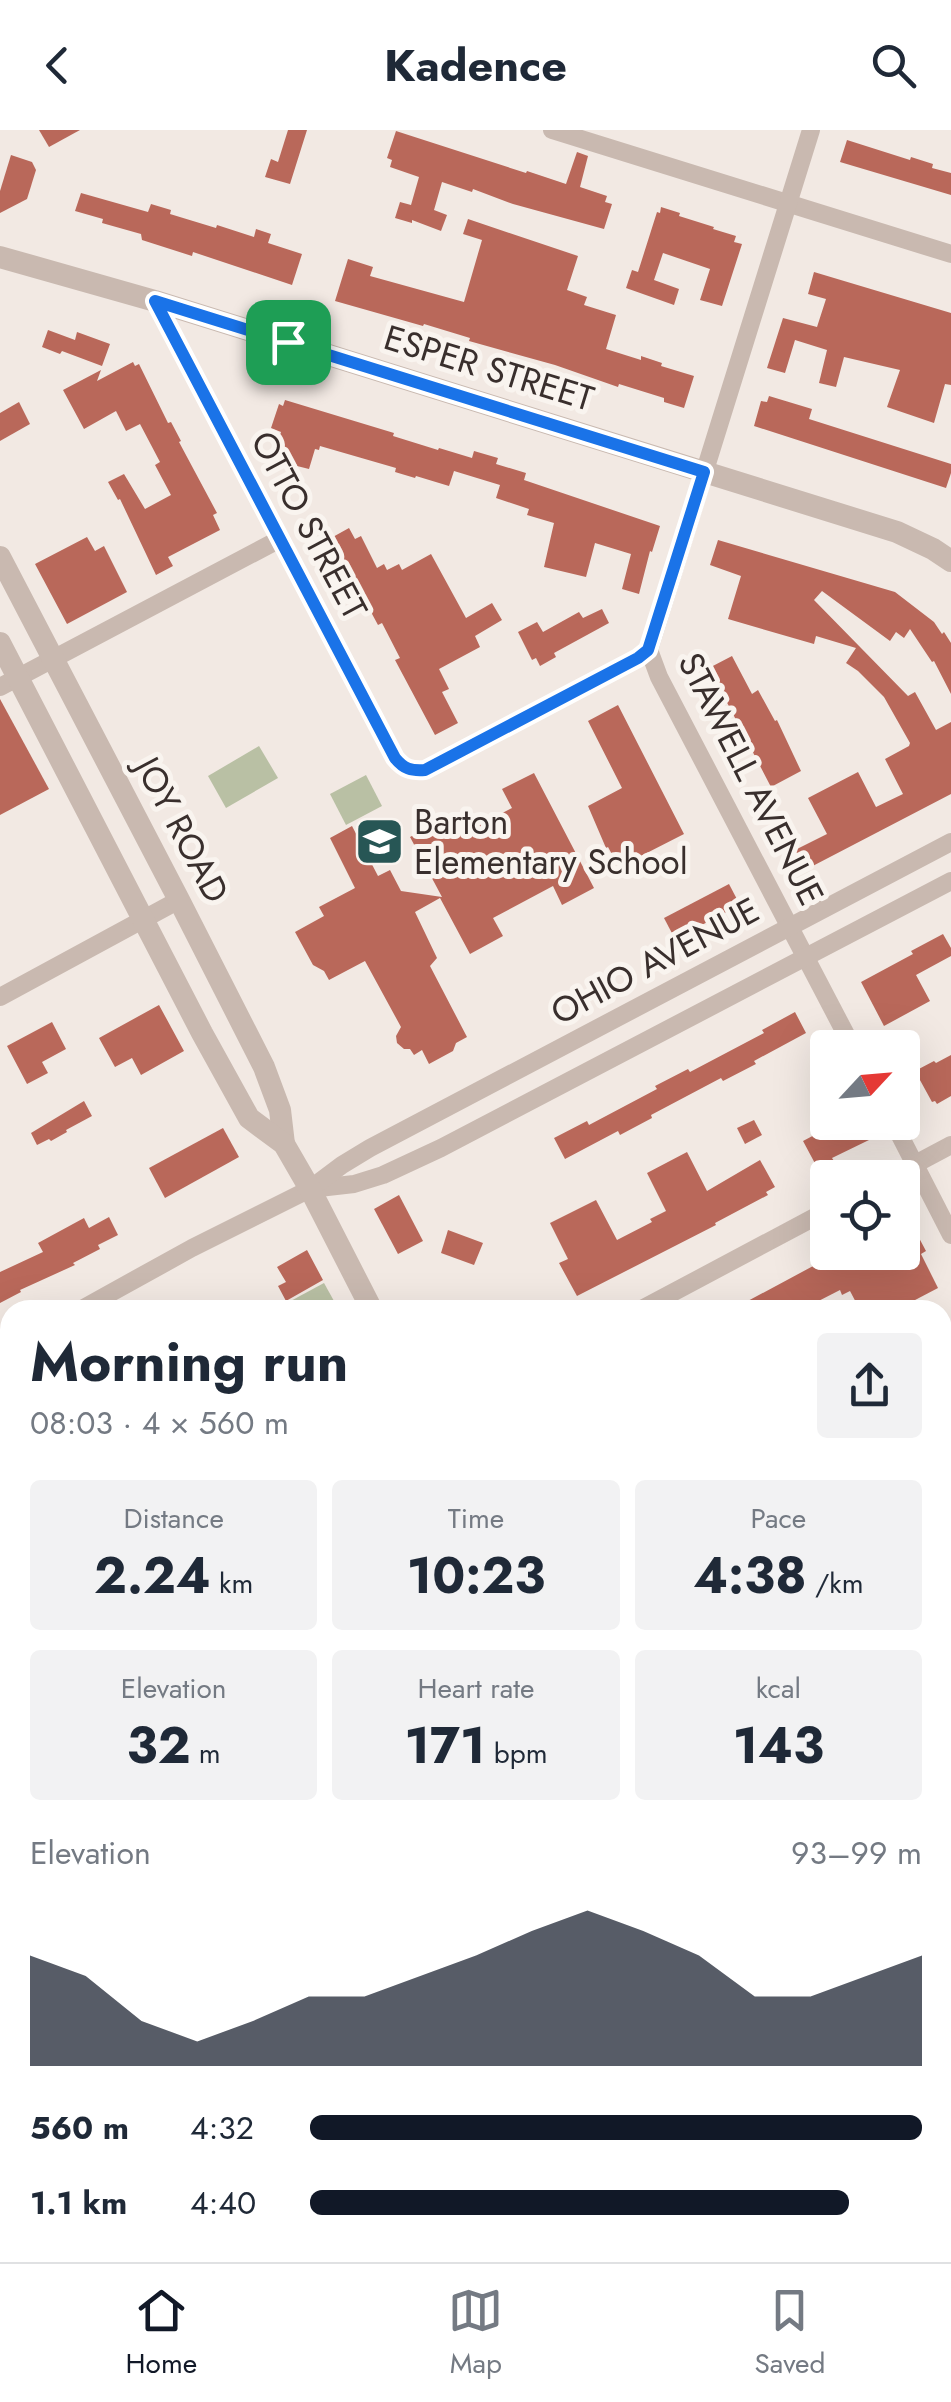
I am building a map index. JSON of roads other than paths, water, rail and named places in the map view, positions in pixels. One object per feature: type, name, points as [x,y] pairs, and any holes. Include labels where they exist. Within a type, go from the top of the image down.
[{"type":"street","points":[[552,130],[951,254]]},
{"type":"street","name":"STAWELL AVENUE","points":[[810,130],[648,650],[844,1030]]},
{"type":"street","name":"ESPER STREET","points":[[0,257],[155,301],[897,532],[951,562]]},
{"type":"street","name":"OTTO STREET","points":[[155,301],[402,767],[425,770],[648,650]]},
{"type":"street","points":[[9,683],[280,539]]},
{"type":"street","name":"JOY ROAD","points":[[0,557],[264,1067],[280,1110],[284,1144],[367,1300]]},
{"type":"street","name":"JOY ROAD","points":[[0,644],[9,683],[144,919],[249,1118],[284,1144]]},
{"type":"street","name":"OHIO AVENUE","points":[[98,1300],[310,1189],[370,1148],[951,842]]},
{"type":"street","name":"OHIO AVENUE","points":[[310,1189],[354,1184],[383,1175],[442,1148],[951,880]]},
{"type":"street","points":[[0,998],[180,900]]},
{"type":"street","name":"OHIO AVENUE","points":[[548,1054],[565,1084]]},
{"type":"street","points":[[920,1161],[951,1145]]},
{"type":"street","points":[[920,1176],[951,1235]]},
{"type":"street","points":[[659,1300],[810,1220]]},
{"type":"place","name":"Barton Elementary School","points":[[379,842]]}]
